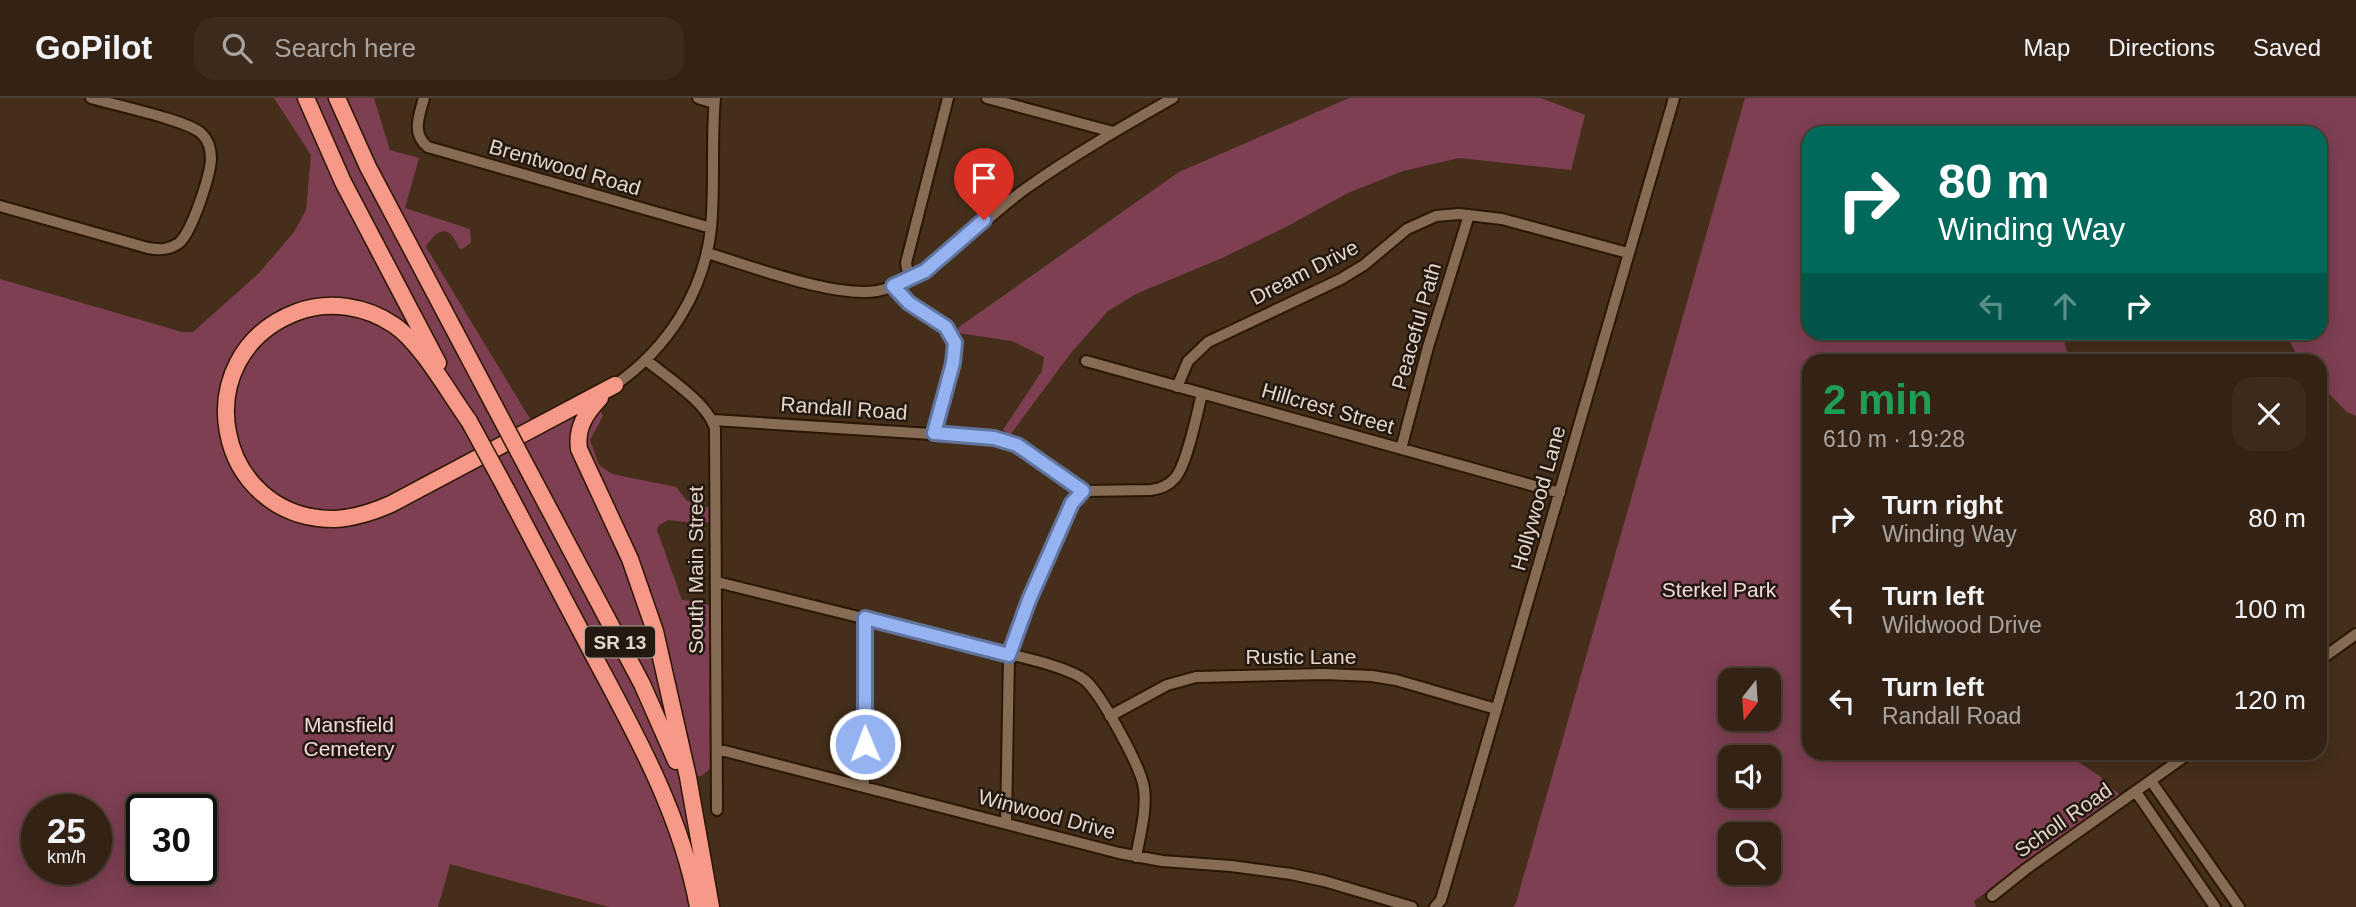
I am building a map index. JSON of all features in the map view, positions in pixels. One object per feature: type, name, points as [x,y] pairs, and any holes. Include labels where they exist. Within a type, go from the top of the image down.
[{"type":"highway","name":"SR 13","points":[[306,98],[343,182],[624,711],[666,799],[687,862],[707,905]]},
{"type":"highway","name":"SR 13","points":[[337,98],[374,178],[652,704],[673,752],[694,817],[707,905]]},
{"type":"highway","points":[[469,421],[405,335],[376,315],[337,306],[319,306],[288,315],[264,331],[235,365],[224,409],[234,455],[256,487],[286,509],[302,515],[336,519],[371,512],[391,504],[615,385]]},
{"type":"highway","points":[[615,385],[583,419],[579,431],[579,449],[620,534],[646,602],[685,761],[694,817]]},
{"type":"street","points":[[0,206],[161,250],[171,248],[181,241],[189,230],[211,162],[211,150],[203,135],[185,124],[91,98]]},
{"type":"street","name":"Brentwood Road","points":[[424,98],[417,131],[422,142],[437,151],[710,228]]},
{"type":"street","points":[[615,385],[646,360],[664,341],[685,309],[707,253],[715,100],[698,98]]},
{"type":"street","points":[[909,280],[906,263],[948,98]]},
{"type":"street","points":[[987,98],[1113,132]]},
{"type":"street","points":[[707,253],[842,291],[876,291],[893,286],[925,271],[984,220],[1029,186],[1113,132],[1173,98]]},
{"type":"street","name":"Hollywood Lane","points":[[1436,907],[1441,900],[1674,98]]},
{"type":"street","name":"Dream Drive","points":[[1177,387],[1188,361],[1215,337],[1342,279],[1415,225],[1443,215],[1502,219],[1628,253]]},
{"type":"street","name":"Peaceful Path","points":[[1401,449],[1428,347],[1469,215]]},
{"type":"street","points":[[893,286],[909,303],[946,327],[955,343],[953,363],[934,433]]},
{"type":"street","points":[[646,360],[703,408],[713,420]]},
{"type":"street","name":"Hillcrest Street","points":[[1086,361],[1560,493]]},
{"type":"street","points":[[1006,823],[1009,655],[1029,600],[1072,503],[1083,491],[1140,491],[1160,489],[1168,484],[1180,471],[1202,394]]},
{"type":"street","name":"Randall Road","points":[[713,420],[994,438],[1017,445],[1083,491]]},
{"type":"street","name":"South Main Street","points":[[713,420],[718,810]]},
{"type":"street","points":[[717,582],[1009,655],[1066,671],[1084,679],[1110,716],[1136,764],[1144,789],[1143,818],[1136,857]]},
{"type":"street","points":[[864,785],[865,618]]},
{"type":"street","points":[[2327,655],[2356,634]]},
{"type":"street","name":"Rustic Lane","points":[[1110,716],[1174,682],[1196,677],[1225,676],[1372,676],[1396,680],[1496,709]]},
{"type":"street","name":"Winwood Drive","points":[[717,749],[1136,857],[1269,870],[1324,881],[1371,895]]},
{"type":"street","name":"Scholl Road","points":[[1992,896],[2180,760]]},
{"type":"street","points":[[2151,781],[2239,907]]},
{"type":"street","points":[[2136,792],[2215,907]]},
{"type":"street","points":[[1368,907],[1371,895],[1412,907]]},
{"type":"green space","name":"Mansfield Cemetery","points":[[274,98],[374,98],[390,150],[419,158],[405,208],[470,229],[471,243],[462,249],[452,235],[444,231],[435,235],[426,247],[532,422],[600,408],[603,416],[590,440],[599,465],[612,474],[676,487],[687,501],[710,508],[711,521],[701,524],[668,520],[659,525],[657,530],[682,600],[701,602],[712,607],[712,757],[710,769],[701,776],[694,777],[716,907],[609,907],[450,864],[438,907],[0,907],[0,279],[182,332],[193,332],[259,273],[294,232],[306,210],[311,155]]},
{"type":"green space","points":[[1349,98],[1541,98],[1585,115],[1571,170],[1459,158],[1403,171],[1348,193],[1222,258],[1136,294],[1108,311],[1070,354],[1010,435],[1003,430],[1042,371],[1044,357],[1012,341],[958,333],[959,327],[1179,172]]},
{"type":"green space","name":"Sterkel Park","points":[[1745,98],[2356,98],[2356,416],[2347,412],[2327,392],[2327,354],[2296,354],[2289,340],[2327,340],[2327,126],[1802,126],[1802,340],[2064,340],[2067,354],[1802,354],[1802,760],[2076,760],[2121,795],[1974,901],[1976,907],[1513,907]]},
{"type":"route","points":[[865,744],[865,618],[1009,655],[1029,600],[1072,503],[1083,491],[1017,445],[994,438],[934,433],[956,353],[955,343],[946,327],[909,303],[893,286],[925,271],[984,220]]}]
